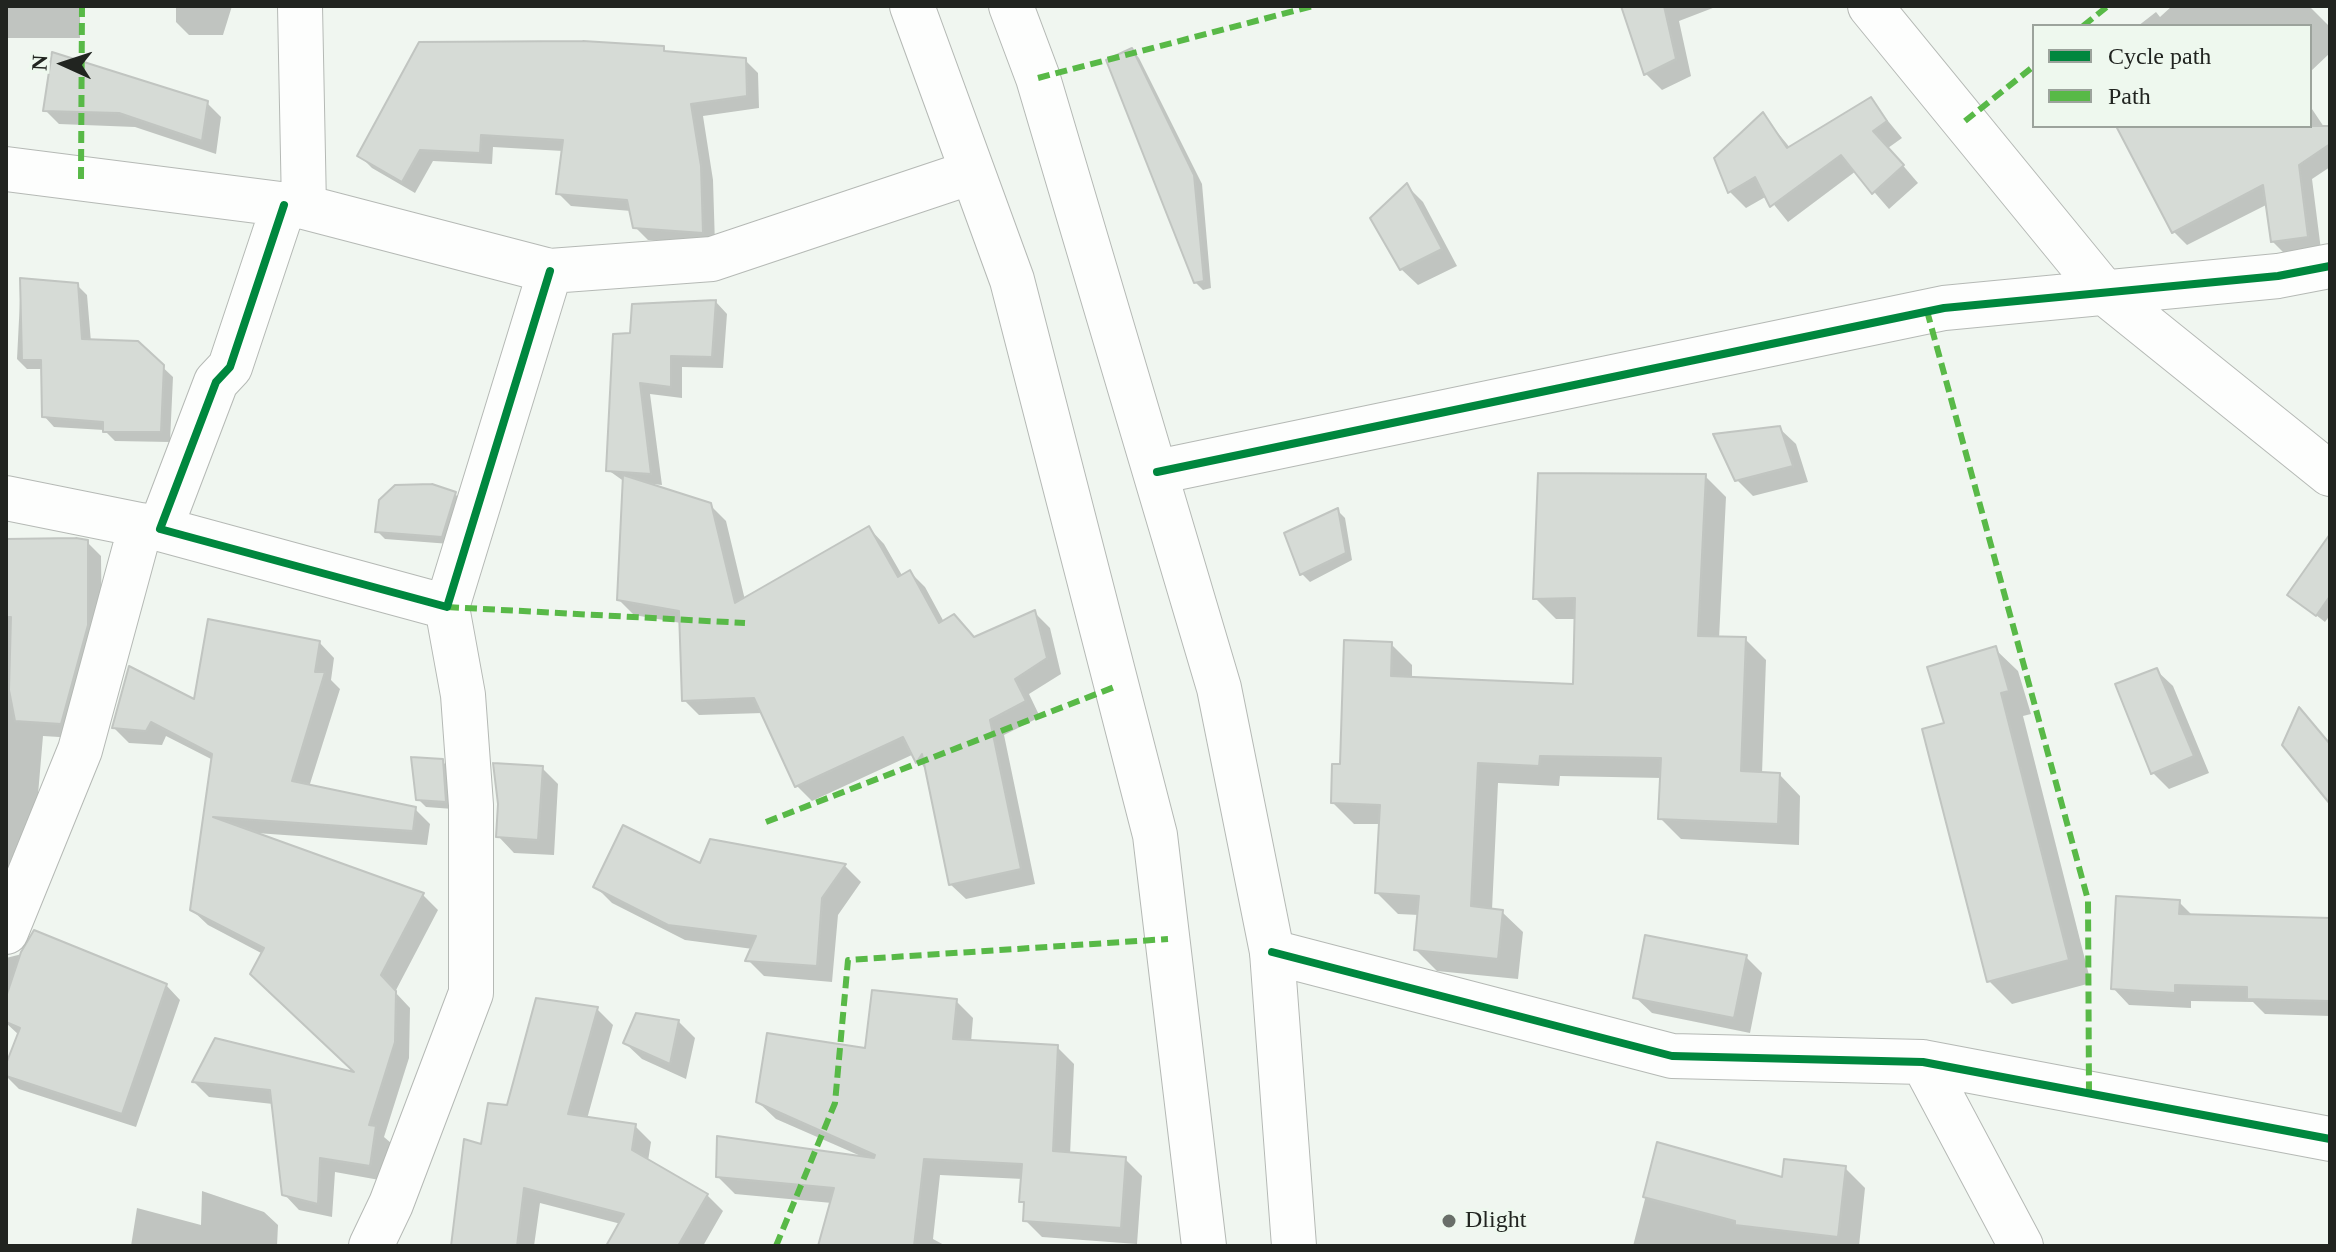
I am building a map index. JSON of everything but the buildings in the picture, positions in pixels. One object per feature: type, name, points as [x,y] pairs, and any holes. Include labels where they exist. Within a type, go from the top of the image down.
[{"type":"main road","points":[[6,932],[80,750],[151,527],[216,382],[230,367],[294,206],[300,6]]},
{"type":"main road","points":[[912,6],[1012,280],[1155,835],[1204,1246]]},
{"type":"main road","points":[[1011,6],[1038,78],[1219,688],[1272,952],[1294,1246]]},
{"type":"main road","points":[[1870,6],[2104,292],[2330,474]]},
{"type":"main road","points":[[6,169],[294,206],[550,271],[712,259],[972,172]]},
{"type":"main road","points":[[1157,472],[1936,310],[2278,276],[2330,266]]},
{"type":"main road","points":[[371,1246],[391,1204],[471,993],[471,805],[463,695],[447,607],[550,271]]},
{"type":"main road","points":[[6,498],[151,527],[447,607]]},
{"type":"main road","points":[[1272,952],[1672,1056],[1923,1062],[2330,1139]]},
{"type":"main road","points":[[1923,1062],[2021,1246]]},
{"type":"marked path","points":[[81,179],[82,6]]},
{"type":"marked path","points":[[1038,78],[1313,6]]},
{"type":"marked path","points":[[2086,24],[2108,6]]},
{"type":"marked path","points":[[1965,121],[2032,68]]},
{"type":"marked path","points":[[1927,311],[2088,900],[2089,1094]]},
{"type":"marked path","points":[[447,607],[745,623]]},
{"type":"marked path","points":[[766,822],[1117,686]]},
{"type":"marked path","points":[[776,1246],[835,1103],[848,960],[1168,939]]},
{"type":"cycle path","points":[[284,205],[230,367],[216,382],[160,529],[447,607],[550,271]]},
{"type":"cycle path","points":[[1157,472],[1944,308],[2278,276],[2330,266]]},
{"type":"cycle path","points":[[1272,952],[1672,1056],[1923,1062],[2330,1139]]},
{"type":"place","name":"Dlight","points":[[1449,1221]]}]
